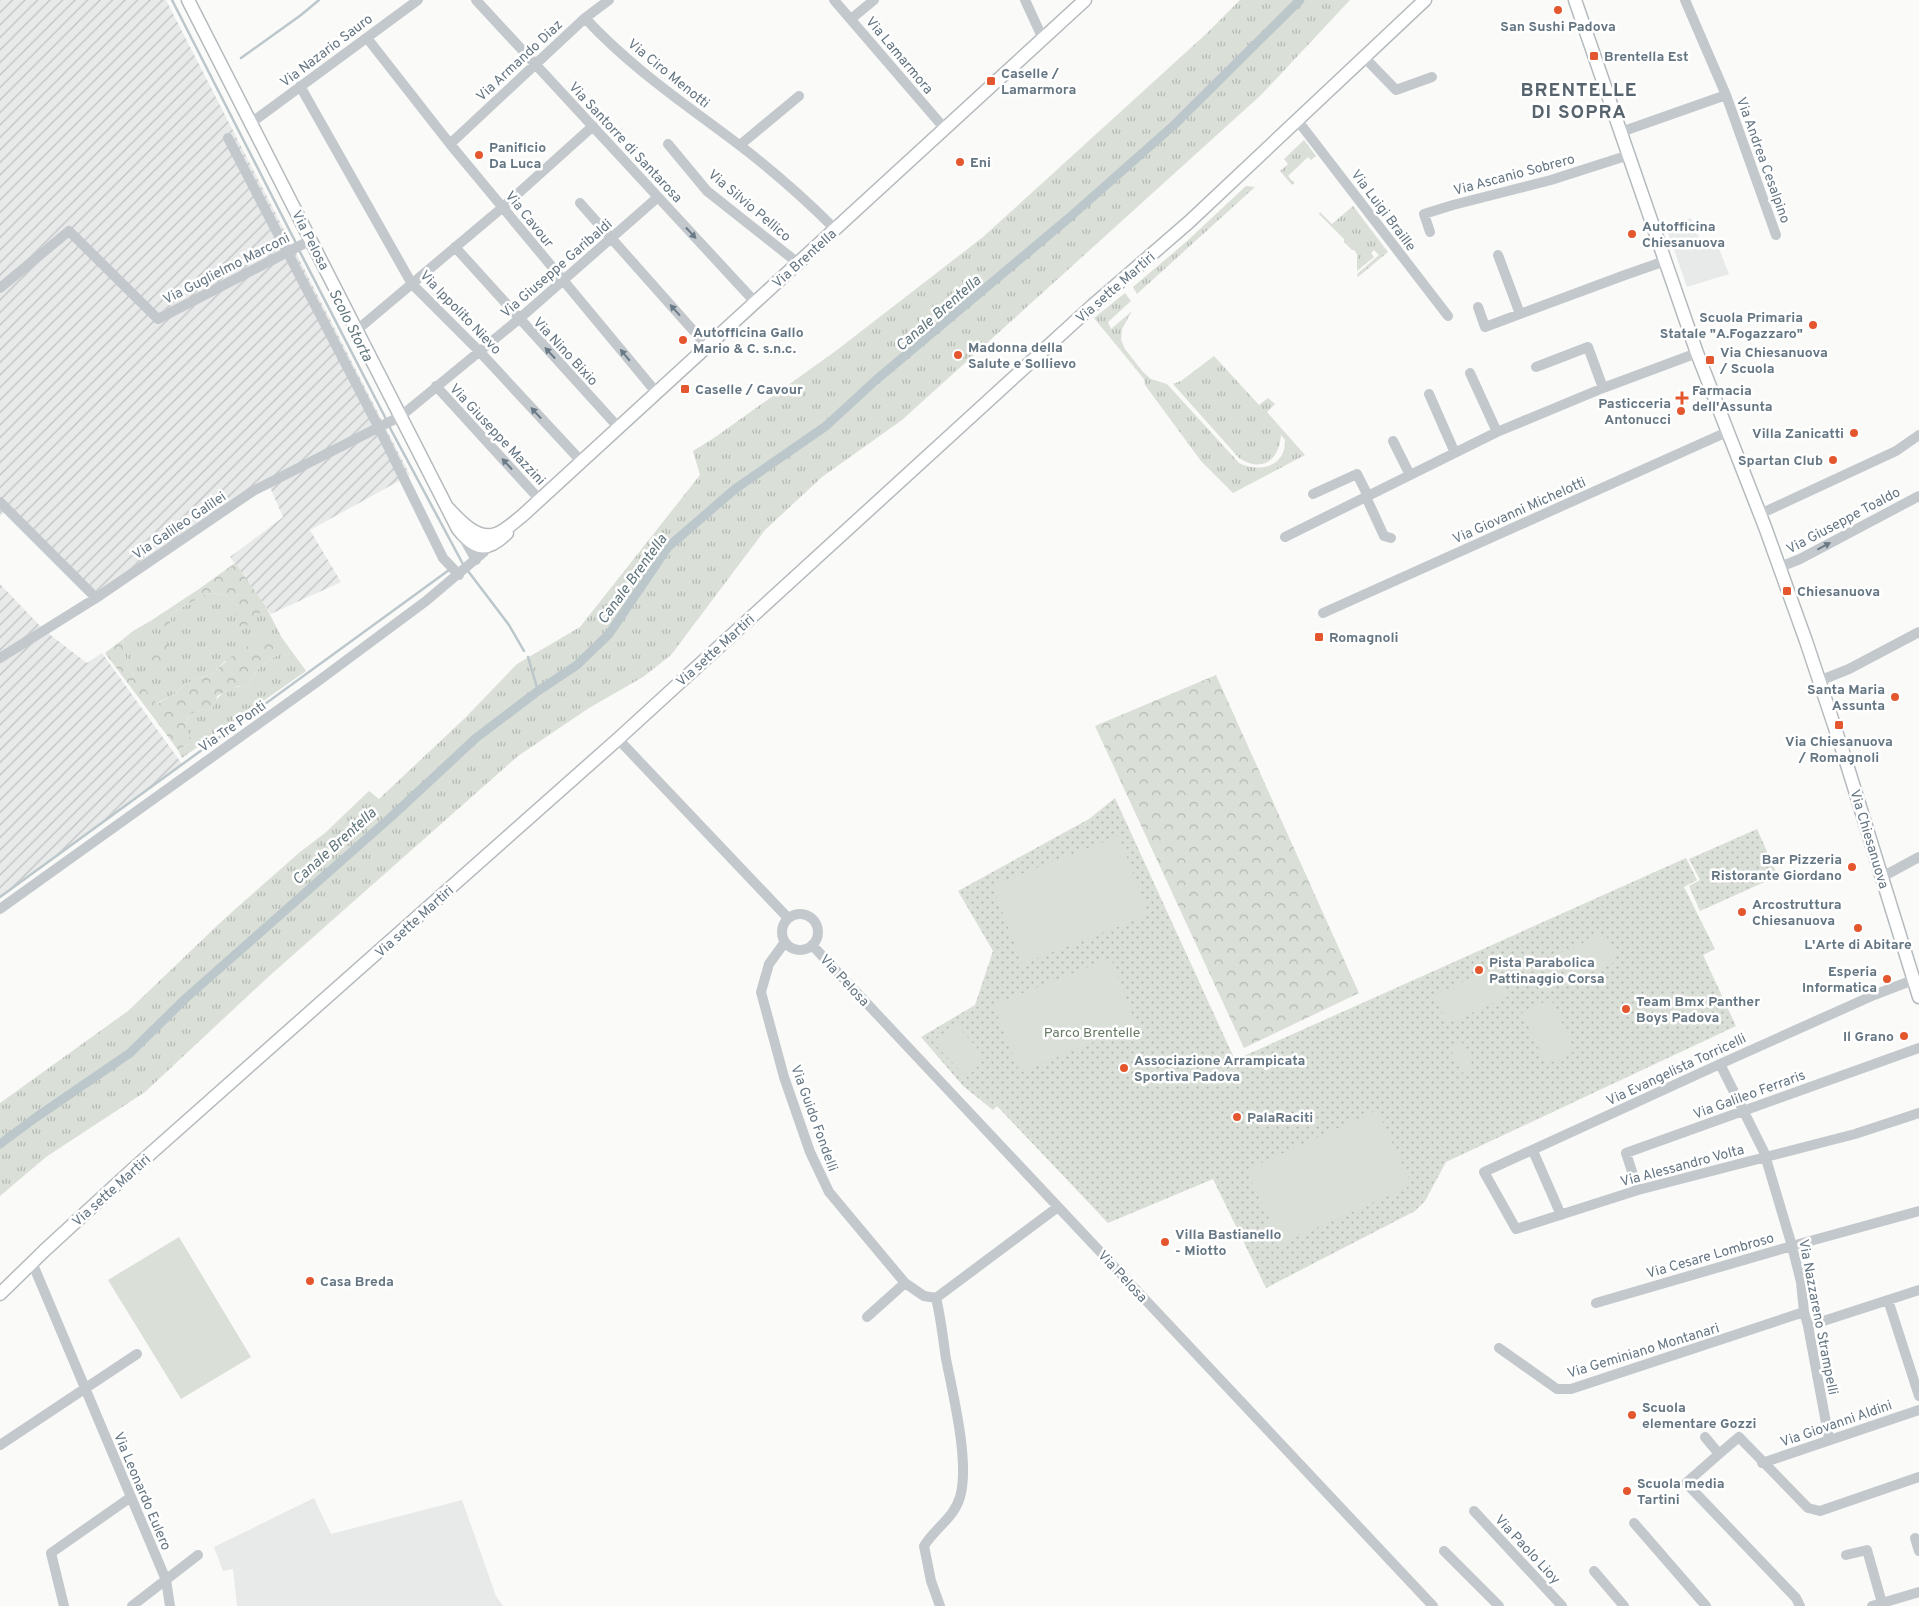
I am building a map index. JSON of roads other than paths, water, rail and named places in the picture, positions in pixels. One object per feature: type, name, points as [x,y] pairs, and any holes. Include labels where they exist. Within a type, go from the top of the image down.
[{"type":"main road","name":"Via Pelosa","points":[[188,0],[251,123],[308,242],[357,330],[399,418],[458,529],[474,545],[487,547]]},
{"type":"main road","name":"Via Brentella","points":[[522,516],[1085,0]]},
{"type":"main road","name":"Via sette Martiri","points":[[0,1294],[132,1170],[618,739],[1085,312],[1189,222],[1425,0]]},
{"type":"main road","name":"Via Chiesanuova","points":[[1575,0],[1697,353],[1780,567],[1842,747],[1919,997]]},
{"type":"main road","name":"Via Pelosa","points":[[447,507],[468,528],[476,532]]},
{"type":"main road","points":[[476,532],[487,536],[496,534],[522,516]]},
{"type":"main road","points":[[487,547],[494,545],[501,539],[522,516]]},
{"type":"street","name":"Via Nazario Sauro","points":[[251,123],[418,0]]},
{"type":"street","name":"Via Santorre di Santarosa","points":[[476,0],[755,302]]},
{"type":"street","name":"Via Armando Diaz","points":[[450,144],[535,63],[585,18],[609,0]]},
{"type":"street","name":"Via Lamarmora","points":[[834,0],[945,129]]},
{"type":"street","points":[[851,20],[874,0]]},
{"type":"street","points":[[1025,0],[1043,39]]},
{"type":"street","name":"Via Andrea Cesalpino","points":[[1686,0],[1726,95],[1776,235]]},
{"type":"street","name":"Via Ciro Menotti","points":[[585,18],[637,68],[740,145],[802,196],[836,229]]},
{"type":"street","name":"Via Cavour","points":[[366,38],[450,144],[656,392]]},
{"type":"street","points":[[1365,58],[1396,90],[1432,77]]},
{"type":"street","name":"Via Ippolito Nievo","points":[[300,86],[412,284],[479,351],[581,461]]},
{"type":"street","name":"Via Andrea Cesalpino","points":[[1621,132],[1726,95]]},
{"type":"street","points":[[740,145],[799,96]]},
{"type":"street","name":"Via Luigi Braille","points":[[1298,121],[1448,316]]},
{"type":"street","points":[[357,330],[455,248],[593,126]]},
{"type":"street","name":"Via Pelosa","points":[[228,138],[379,428],[443,558],[448,562],[465,568],[458,529]]},
{"type":"street","name":"Via Silvio Pellico","points":[[668,144],[707,191],[798,263]]},
{"type":"street","name":"Via Ascanio Sobrero","points":[[1430,232],[1424,214],[1551,180],[1629,155]]},
{"type":"street","name":"Via Giuseppe Garibaldi","points":[[399,418],[563,281],[658,197]]},
{"type":"street","points":[[580,203],[707,346]]},
{"type":"street","name":"Via Guglielmo Marconi","points":[[0,288],[69,231],[158,319],[308,242]]},
{"type":"street","name":"Via Nino Bixio","points":[[455,248],[618,427]]},
{"type":"street","points":[[1498,255],[1520,314]]},
{"type":"street","points":[[1478,307],[1486,327],[1666,262]]},
{"type":"street","points":[[1536,367],[1588,347],[1603,388]]},
{"type":"street","points":[[1285,537],[1497,432],[1603,388],[1697,353]]},
{"type":"street","points":[[1470,373],[1497,432]]},
{"type":"street","name":"Via Giuseppe Mazzini","points":[[436,386],[540,500]]},
{"type":"street","points":[[1429,394],[1456,453]]},
{"type":"street","name":"Via Galileo Galilei","points":[[96,598],[253,491],[399,418]]},
{"type":"street","name":"Via Giovanni Michelotti","points":[[1323,613],[1727,432]]},
{"type":"street","points":[[1760,514],[1896,451],[1919,435]]},
{"type":"street","points":[[1393,441],[1410,475]]},
{"type":"street","points":[[1314,494],[1357,474],[1384,536],[1391,538]]},
{"type":"street","name":"Via Giuseppe Toaldo","points":[[1780,567],[1800,559],[1919,496]]},
{"type":"street","points":[[0,502],[96,598],[0,658]]},
{"type":"street","name":"Via Pelosa","points":[[476,532],[486,542],[487,547]]},
{"type":"street","points":[[465,568],[484,552],[491,538],[496,534]]},
{"type":"street","name":"Via Tre Ponti","points":[[0,909],[318,682],[465,568]]},
{"type":"street","points":[[1819,681],[1849,669],[1919,632]]},
{"type":"street","points":[[618,739],[788,918],[782,931],[785,942]]},
{"type":"street","points":[[1882,877],[1919,856]]},
{"type":"street","name":"Via Pelosa","points":[[785,942],[794,949],[804,950],[812,945],[817,938],[818,930],[813,920],[802,914],[788,918]]},
{"type":"street","name":"Via Guido Fondelli","points":[[785,942],[769,964],[761,992],[784,1077],[804,1133],[829,1192],[905,1283],[924,1296],[936,1298]]},
{"type":"street","name":"Via Pelosa","points":[[812,945],[1433,1606]]},
{"type":"street","name":"Via Evangelista Torricelli","points":[[1484,1172],[1720,1064],[1913,980]]},
{"type":"street","name":"Via Galileo Ferraris","points":[[1638,1190],[1626,1153],[1919,1048]]},
{"type":"street","name":"Via Nazzareno Strampelli","points":[[1720,1064],[1765,1157],[1792,1246],[1801,1282],[1804,1312],[1829,1439]]},
{"type":"street","name":"Via Alessandro Volta","points":[[1484,1172],[1516,1230],[1638,1190],[1854,1134],[1919,1113]]},
{"type":"street","points":[[1533,1150],[1561,1215]]},
{"type":"street","points":[[940,1606],[931,1581],[924,1546],[948,1520],[955,1508],[960,1495],[963,1474],[959,1429],[936,1298],[1058,1207]]},
{"type":"street","name":"Via Cesare Lombroso","points":[[1596,1303],[1919,1211]]},
{"type":"street","name":"Via Leonardo Eulero","points":[[30,1264],[34,1267],[166,1580],[170,1606]]},
{"type":"street","points":[[868,1317],[905,1283]]},
{"type":"street","points":[[1808,1326],[1919,1290]]},
{"type":"street","points":[[1888,1300],[1919,1396]]},
{"type":"street","name":"Via Geminiano Montanari","points":[[1499,1348],[1557,1389],[1570,1388],[1804,1312]]},
{"type":"street","points":[[0,1445],[137,1354]]},
{"type":"street","name":"Via Giovanni Aldini","points":[[1762,1463],[1919,1410]]},
{"type":"street","points":[[1705,1437],[1720,1454]]},
{"type":"street","points":[[1800,1606],[1796,1598],[1686,1483],[1739,1437],[1762,1463],[1808,1508],[1820,1511],[1919,1477]]},
{"type":"street","points":[[64,1606],[51,1553],[131,1497]]},
{"type":"street","name":"Via Paolo Lioy","points":[[1474,1511],[1562,1606]]},
{"type":"street","points":[[1634,1523],[1706,1606]]},
{"type":"street","points":[[1914,1538],[1919,1551]]},
{"type":"street","points":[[1846,1554],[1867,1550],[1881,1604],[1919,1592]]},
{"type":"street","points":[[1444,1551],[1499,1606]]},
{"type":"street","points":[[132,1606],[198,1554]]},
{"type":"street","points":[[1594,1571],[1624,1606]]},
{"type":"waterway","name":"Scolo Storta","points":[[172,0],[297,245]]},
{"type":"waterway","points":[[241,58],[319,0]]},
{"type":"waterway","name":"Canale Brentella","points":[[0,1144],[130,1053],[186,998],[391,817],[476,738],[538,691],[577,665],[609,634],[668,547],[735,489],[826,426],[876,380],[1070,217],[1174,125],[1300,0]]},
{"type":"waterway","name":"Scolo Storta","points":[[299,250],[387,421]]},
{"type":"waterway","name":"Scolo Storta","points":[[389,426],[464,566]]},
{"type":"waterway","points":[[0,897],[449,570]]},
{"type":"waterway","name":"Scolo Storta","points":[[468,571],[509,625],[524,651]]},
{"type":"waterway","name":"Scolo Storta","points":[[528,657],[538,691]]},
{"type":"place","name":"San Sushi Padova","points":[[1558,10]]},
{"type":"place","name":"Brentella Est","points":[[1594,56]]},
{"type":"place","name":"Caselle / Lamarmora","points":[[991,81]]},
{"type":"place","name":"Panificio Da Luca","points":[[479,155]]},
{"type":"place","name":"Eni","points":[[960,162]]},
{"type":"place","name":"Autofficina Chiesanuova","points":[[1632,234]]},
{"type":"place","name":"Scuola Primaria Statale \"A.Fogazzaro\"","points":[[1813,325]]},
{"type":"place","name":"Autofficina Gallo Mario & C. s.n.c.","points":[[683,340]]},
{"type":"place","name":"Madonna della Salute e Sollievo","points":[[958,355]]},
{"type":"place","name":"Via Chiesanuova / Scuola","points":[[1710,360]]},
{"type":"place","name":"Caselle / Cavour","points":[[685,389]]},
{"type":"place","name":"Farmacia dell'Assunta","points":[[1682,398]]},
{"type":"place","name":"Pasticceria Antonucci","points":[[1681,411]]},
{"type":"place","name":"Villa Zanicatti","points":[[1854,433]]},
{"type":"place","name":"Spartan Club","points":[[1833,460]]},
{"type":"place","name":"Chiesanuova","points":[[1787,591]]},
{"type":"place","name":"Romagnoli","points":[[1319,637]]},
{"type":"place","name":"Santa Maria Assunta","points":[[1895,697]]},
{"type":"place","name":"Via Chiesanuova / Romagnoli","points":[[1839,725]]},
{"type":"place","name":"Bar Pizzeria Ristorante Giordano","points":[[1852,867]]},
{"type":"place","name":"Arcostruttura Chiesanuova","points":[[1742,912]]},
{"type":"place","name":"L'Arte di Abitare","points":[[1858,928]]},
{"type":"place","name":"Pista Parabolica Pattinaggio Corsa","points":[[1479,970]]},
{"type":"place","name":"Esperia Informatica","points":[[1887,979]]},
{"type":"place","name":"Team Bmx Panther Boys Padova","points":[[1626,1009]]},
{"type":"place","name":"Il Grano","points":[[1904,1036]]},
{"type":"place","name":"Associazione Arrampicata Sportiva Padova","points":[[1124,1068]]},
{"type":"place","name":"PalaRaciti","points":[[1237,1117]]},
{"type":"place","name":"Villa Bastianello - Miotto","points":[[1165,1242]]},
{"type":"place","name":"Casa Breda","points":[[310,1281]]},
{"type":"place","name":"Scuola elementare Gozzi","points":[[1632,1415]]},
{"type":"place","name":"Scuola media Tartini","points":[[1627,1491]]},
{"type":"district","name":"BRENTELLE DI SOPRA","points":[[1579,100]]},
{"type":"park label","name":"Parco Brentelle","points":[[1092,1032]]}]
